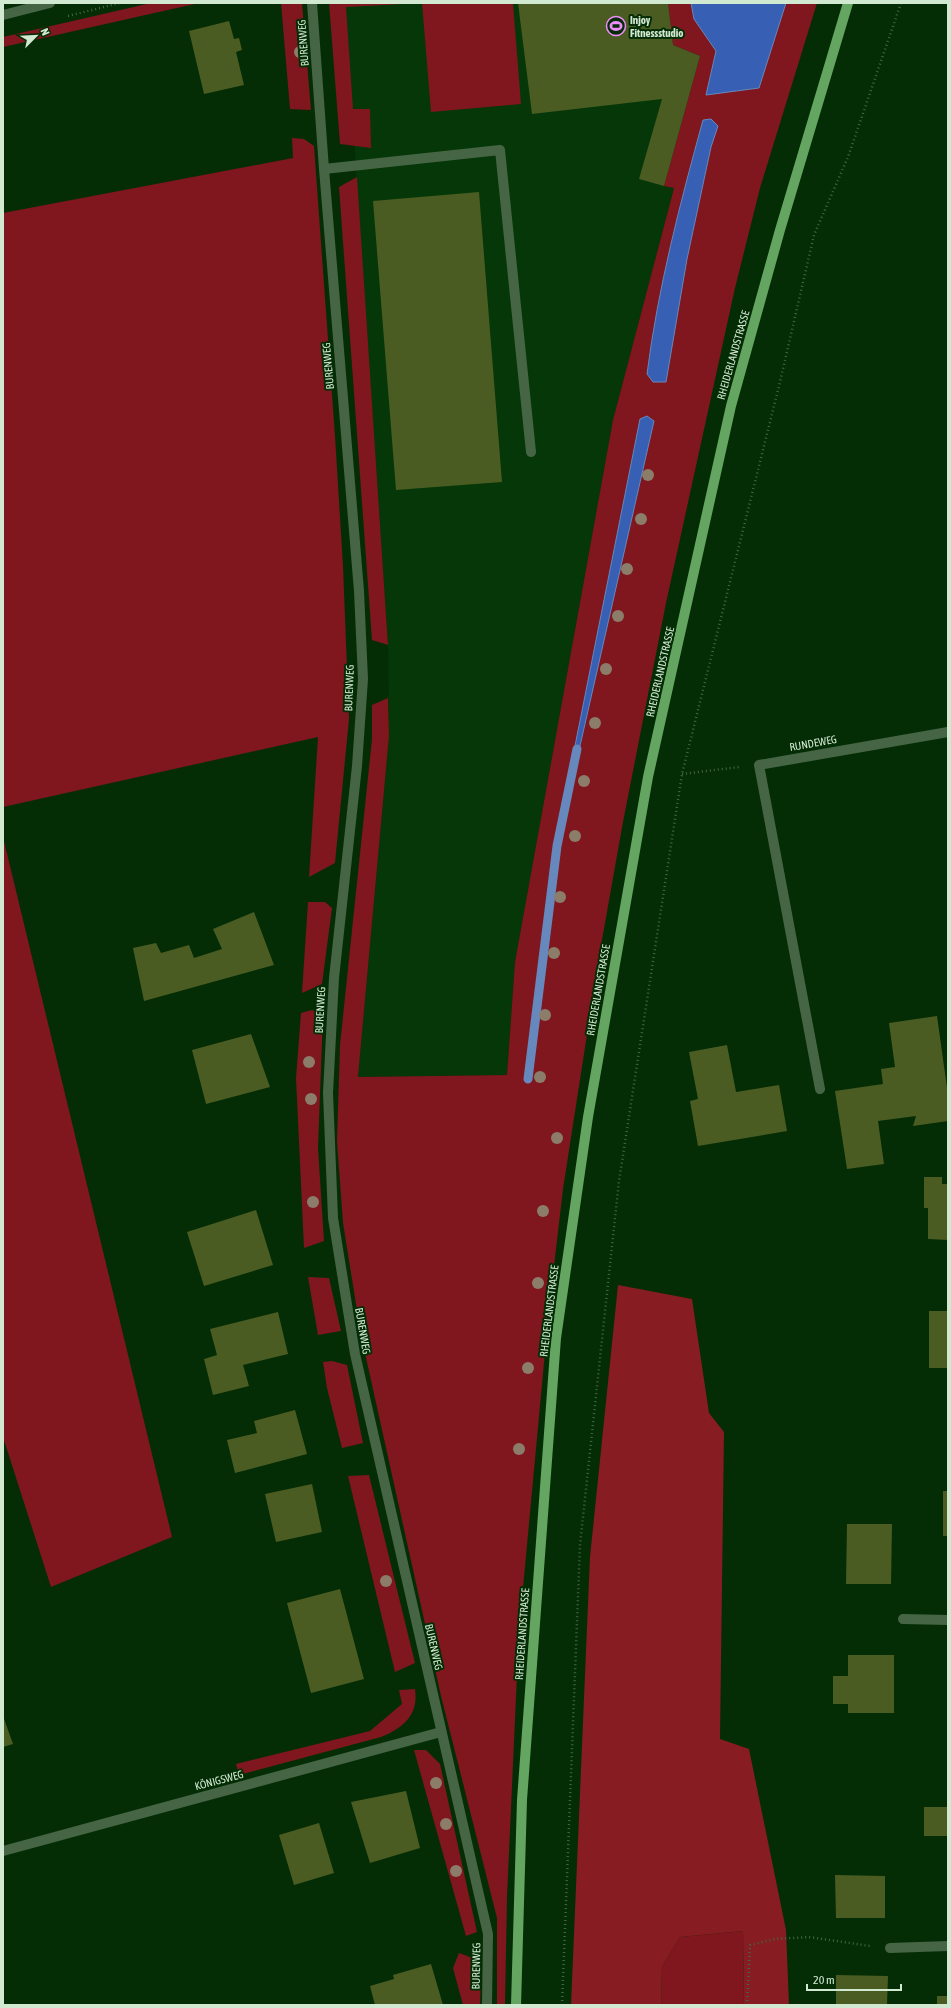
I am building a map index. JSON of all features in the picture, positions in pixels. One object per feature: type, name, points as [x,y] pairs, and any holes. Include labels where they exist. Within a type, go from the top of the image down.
[{"type":"main road","name":"RHEIDERLANDSTRASSE","points":[[516,2005],[522,1800],[555,1354],[588,1117],[648,777],[731,406],[782,223],[848,3]]},
{"type":"street","points":[[3,15],[50,3]]},
{"type":"street","name":"BURENWEG","points":[[312,3],[324,169],[359,591],[363,679],[357,766],[334,978],[328,1093],[333,1218],[355,1354],[488,1934],[487,2005]]},
{"type":"street","points":[[324,169],[500,150],[530,452]]},
{"type":"street","name":"RUNDEWEG","points":[[759,765],[948,732]]},
{"type":"street","points":[[759,765],[820,1089]]},
{"type":"street","points":[[903,1619],[948,1620]]},
{"type":"street","name":"KÖNIGSWEG","points":[[3,1851],[441,1732]]},
{"type":"street","points":[[890,1948],[948,1946]]},
{"type":"path","points":[[562,2005],[580,1546],[619,1181],[682,774],[779,386],[814,235],[848,157],[901,3]]},
{"type":"path","points":[[682,774],[759,765]]},
{"type":"path","points":[[747,2005],[750,1945],[775,1939],[809,1937],[890,1948]]},
{"type":"shaded area","points":[[151,3],[199,3],[3,47],[3,37]]},
{"type":"shaded area","points":[[281,3],[302,3],[311,110],[290,109]]},
{"type":"shaded area","points":[[329,3],[422,3],[346,7],[353,109],[370,109],[371,148],[340,144]]},
{"type":"shaded area","points":[[345,3],[786,3],[694,111],[613,420],[515,962],[507,1075],[358,1077],[389,736],[388,645]]},
{"type":"shaded area","points":[[422,3],[513,3],[521,104],[431,112]]},
{"type":"shaded area","points":[[668,3],[817,3],[760,188],[735,288],[666,603],[623,822],[600,951],[563,1189],[549,1309],[519,1631],[507,1897],[505,2005],[497,2005],[497,1918],[441,1696],[361,1335],[343,1223],[337,1141],[340,1045],[372,739],[372,705],[388,698],[389,736],[358,1077],[507,1075],[515,962],[613,420],[674,188],[664,186],[700,56],[673,45]]},
{"type":"shaded area","points":[[292,138],[304,139],[314,146],[343,566],[349,719],[335,863],[309,877],[318,737],[3,807],[3,213],[293,158]]},
{"type":"shaded area","points":[[357,177],[388,645],[372,640],[339,187]]},
{"type":"shaded area","points":[[3,837],[172,1537],[51,1587],[3,1437]]},
{"type":"shaded area","points":[[308,902],[325,902],[332,908],[322,984],[302,993]]},
{"type":"shaded area","points":[[312,1010],[323,1015],[318,1148],[324,1241],[304,1248],[296,1078],[301,1013]]},
{"type":"shaded area","points":[[308,1277],[329,1278],[341,1331],[318,1335]]},
{"type":"shaded area","points":[[618,1285],[692,1299],[709,1413],[724,1432],[720,1739],[749,1749],[786,1930],[789,2005],[744,2005],[743,1931],[680,1937],[662,1967],[661,2005],[571,2005],[590,1557]]},
{"type":"shaded area","points":[[332,1361],[347,1365],[363,1443],[342,1448],[327,1388],[323,1362]]},
{"type":"shaded area","points":[[369,1475],[415,1663],[395,1672],[348,1476]]},
{"type":"shaded area","points":[[415,1689],[416,1698],[412,1713],[408,1719],[396,1729],[381,1737],[239,1775],[236,1764],[370,1731],[402,1704],[399,1690]]},
{"type":"shaded area","points":[[414,1750],[426,1750],[440,1764],[477,1932],[466,1936]]},
{"type":"shaded area","points":[[743,1931],[744,2005],[661,2005],[662,1967],[680,1937]]},
{"type":"shaded area","points":[[459,1953],[478,1960],[481,1974],[480,2005],[463,2005],[453,1968]]},
{"type":"water","points":[[691,3],[786,3],[759,88],[706,95],[716,51],[694,19]]},
{"type":"water","points":[[711,119],[718,126],[711,147],[687,259],[666,382],[653,382],[647,374],[663,278],[703,120]]},
{"type":"water","points":[[647,416],[654,421],[577,759],[572,761],[640,419]]},
{"type":"building","points":[[518,3],[668,3],[673,45],[700,56],[664,186],[639,179],[662,99],[532,114]]},
{"type":"building","points":[[229,21],[234,39],[239,38],[242,50],[236,52],[244,85],[204,94],[189,31]]},
{"type":"building","points":[[479,192],[502,482],[396,490],[373,201]]},
{"type":"building","points":[[254,912],[274,965],[144,1001],[133,948],[156,943],[161,953],[189,945],[194,958],[222,949],[213,929]]},
{"type":"building","points":[[937,1016],[948,1095],[948,1121],[913,1126],[916,1116],[878,1121],[884,1164],[847,1169],[835,1091],[883,1084],[881,1069],[895,1067],[889,1023]]},
{"type":"building","points":[[251,1034],[270,1087],[206,1104],[192,1050]]},
{"type":"building","points":[[727,1045],[736,1092],[779,1085],[787,1131],[698,1146],[690,1101],[698,1099],[689,1052]]},
{"type":"building","points":[[924,1177],[942,1177],[942,1184],[948,1184],[948,1240],[928,1239],[928,1208],[924,1208]]},
{"type":"building","points":[[256,1210],[273,1265],[204,1286],[187,1232]]},
{"type":"building","points":[[929,1311],[948,1311],[948,1368],[929,1368]]},
{"type":"building","points":[[278,1312],[288,1354],[243,1365],[249,1386],[213,1395],[204,1359],[217,1355],[210,1329]]},
{"type":"building","points":[[295,1410],[307,1454],[235,1473],[227,1440],[257,1433],[254,1421]]},
{"type":"building","points":[[312,1484],[322,1532],[276,1542],[265,1494]]},
{"type":"building","points":[[943,1491],[948,1491],[948,1536],[943,1536]]},
{"type":"building","points":[[847,1524],[892,1524],[891,1584],[846,1584]]},
{"type":"building","points":[[340,1589],[364,1679],[311,1693],[287,1603]]},
{"type":"building","points":[[848,1655],[894,1655],[894,1713],[848,1713],[848,1704],[833,1704],[833,1676],[848,1676]]},
{"type":"building","points":[[3,1716],[13,1744],[3,1747]]},
{"type":"building","points":[[406,1791],[420,1848],[370,1863],[351,1802]]},
{"type":"building","points":[[924,1807],[948,1807],[948,1836],[924,1836]]},
{"type":"building","points":[[319,1823],[334,1873],[294,1885],[279,1835]]},
{"type":"building","points":[[835,1875],[885,1876],[885,1918],[836,1918]]},
{"type":"building","points":[[431,1964],[443,2005],[375,2005],[370,1986],[394,1979],[393,1975]]},
{"type":"building","points":[[836,1975],[888,1976],[887,2005],[836,2005]]},
{"type":"building","points":[[937,1996],[948,1996],[948,2005],[937,2005]]},
{"type":"waterway","points":[[528,1079],[557,846],[577,749]]},
{"type":"place","name":"Injoy Fitnessstudio","points":[[616,26]]}]
